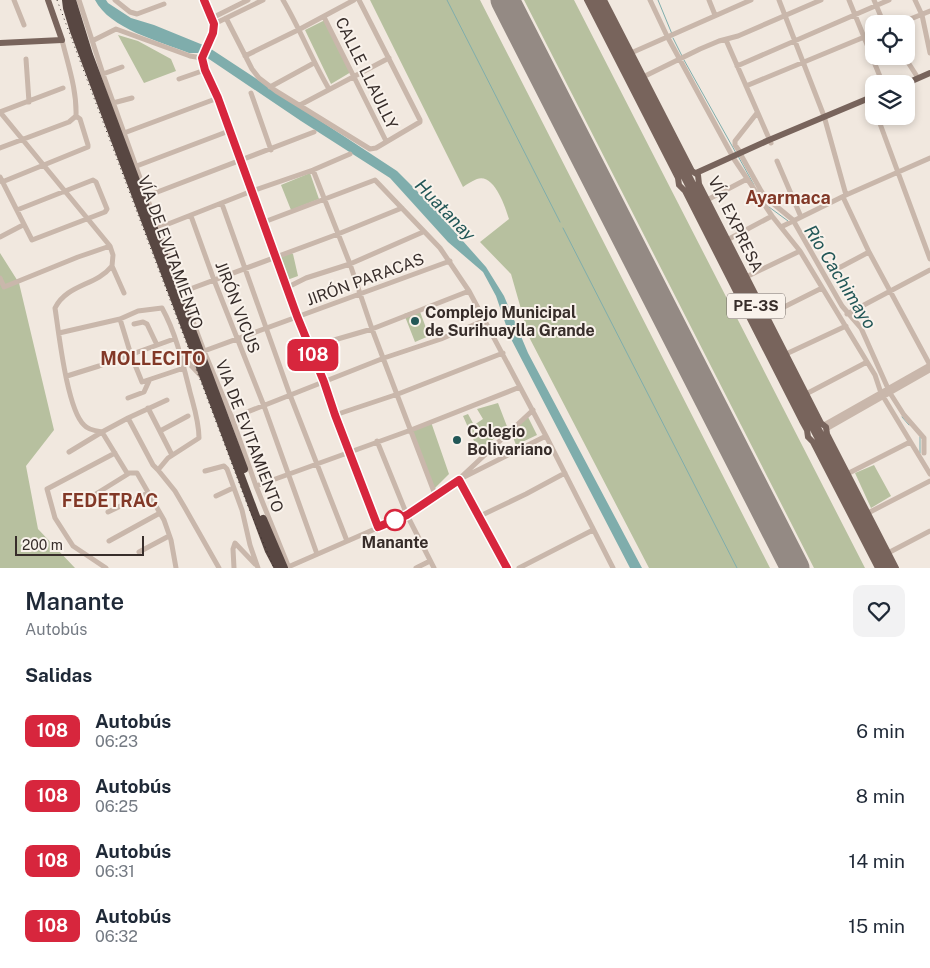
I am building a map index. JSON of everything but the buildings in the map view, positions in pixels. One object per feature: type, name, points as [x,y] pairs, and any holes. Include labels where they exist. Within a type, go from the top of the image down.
[{"type":"highway","name":"VÍA DE EVITAMIENTO","points":[[66,0],[74,31],[269,551],[278,568]]},
{"type":"highway","name":"VÍA DE EVITAMIENTO","points":[[72,0],[89,55],[134,167],[261,514],[287,568]]},
{"type":"main road","points":[[0,43],[62,40],[48,0]]},
{"type":"main road","name":"VÍA EXPRESA","points":[[587,0],[690,180],[707,200],[806,394],[855,524],[879,567]]},
{"type":"main road","name":"VÍA EXPRESA","points":[[593,0],[690,180],[743,287],[819,431],[854,504],[879,567]]},
{"type":"main road","name":"VÍA EXPRESA","points":[[599,0],[613,34]]},
{"type":"main road","name":"VÍA EXPRESA","points":[[604,0],[643,77],[690,180],[744,307],[769,356],[847,474],[896,568]]},
{"type":"main road","points":[[612,15],[613,34]]},
{"type":"main road","points":[[599,22],[613,34]]},
{"type":"main road","points":[[915,79],[930,73]]},
{"type":"main road","points":[[915,83],[930,77]]},
{"type":"main road","points":[[690,180],[737,156],[865,100]]},
{"type":"main road","points":[[825,118],[865,104]]},
{"type":"main road","points":[[743,287],[758,300]]},
{"type":"main road","points":[[743,287],[744,307]]},
{"type":"main road","points":[[782,348],[784,366]]},
{"type":"main road","points":[[769,356],[784,366]]},
{"type":"main road","points":[[854,504],[869,515]]},
{"type":"main road","points":[[854,504],[855,524]]},
{"type":"main road","name":"VÍA EXPRESA","points":[[854,504],[891,568]]},
{"type":"main road","points":[[889,554],[891,568]]},
{"type":"street","points":[[14,0],[24,25]]},
{"type":"street","name":"VIA DE EVITAMIENTO","points":[[79,0],[134,167],[147,196],[204,351],[232,418],[287,568]]},
{"type":"street","points":[[115,0],[130,12],[137,14],[164,4]]},
{"type":"street","points":[[204,0],[213,21],[213,33],[202,57],[205,70],[218,98],[297,316],[324,382],[348,452],[378,527]]},
{"type":"street","points":[[213,21],[248,0]]},
{"type":"street","points":[[213,21],[226,18],[263,0]]},
{"type":"street","points":[[284,0],[300,30],[314,63],[329,88]]},
{"type":"street","points":[[245,56],[300,30],[354,0]]},
{"type":"street","points":[[226,18],[255,74],[270,87],[370,149],[376,148],[420,122],[420,120],[359,0]]},
{"type":"street","points":[[650,0],[737,156],[764,196],[793,220],[847,314],[861,328],[886,393],[910,442],[930,474]]},
{"type":"street","points":[[709,0],[716,15]]},
{"type":"street","points":[[631,53],[751,0]]},
{"type":"street","points":[[779,0],[825,118],[845,196],[888,290],[930,365],[886,393]]},
{"type":"street","points":[[643,77],[713,43],[738,36],[821,0]]},
{"type":"street","points":[[849,0],[879,75]]},
{"type":"street","points":[[737,66],[855,15],[875,2],[889,0]]},
{"type":"street","points":[[915,0],[922,15],[930,53]]},
{"type":"street","points":[[875,2],[880,15]]},
{"type":"street","points":[[915,18],[930,11]]},
{"type":"street","name":"CALLE LLAULLY","points":[[324,17],[386,141]]},
{"type":"street","points":[[92,41],[116,29],[190,56],[202,57]]},
{"type":"street","points":[[746,86],[864,37]]},
{"type":"street","points":[[0,148],[69,122],[76,116],[77,102],[62,40]]},
{"type":"street","points":[[726,40],[770,141]]},
{"type":"street","points":[[300,105],[389,58]]},
{"type":"street","points":[[26,59],[28,102]]},
{"type":"street","points":[[270,87],[314,63]]},
{"type":"street","points":[[910,65],[918,78]]},
{"type":"street","points":[[103,74],[122,66]]},
{"type":"street","points":[[179,79],[205,70]]},
{"type":"street","points":[[63,88],[0,112],[110,246],[113,255],[112,266],[124,292]]},
{"type":"street","points":[[251,93],[271,150]]},
{"type":"street","points":[[113,103],[132,98]]},
{"type":"street","points":[[124,133],[218,98]]},
{"type":"street","points":[[758,113],[736,141],[735,145],[737,156],[747,179],[772,216],[800,251],[886,393],[924,438],[924,453]]},
{"type":"street","points":[[17,210],[93,180],[96,182],[107,209],[105,212],[32,240],[1,179],[43,166],[88,147],[80,119],[76,116]]},
{"type":"street","points":[[880,125],[930,258]]},
{"type":"street","points":[[134,167],[229,131]]},
{"type":"street","points":[[147,196],[314,132]]},
{"type":"street","points":[[158,228],[252,191],[314,170],[350,154]]},
{"type":"street","points":[[781,227],[801,216],[930,158]]},
{"type":"street","points":[[778,161],[801,216]]},
{"type":"street","points":[[314,170],[436,497]]},
{"type":"street","points":[[707,200],[747,179]]},
{"type":"street","points":[[264,222],[375,180],[440,248],[469,291],[613,568]]},
{"type":"street","points":[[222,204],[290,395],[347,541]]},
{"type":"street","points":[[182,292],[402,208]]},
{"type":"street","name":"JIRÓN VICUS","points":[[191,216],[264,406],[317,554]]},
{"type":"street","points":[[727,240],[772,216]]},
{"type":"street","points":[[0,237],[24,225]]},
{"type":"street","points":[[288,287],[306,278],[350,264],[423,232]]},
{"type":"street","points":[[0,278],[4,287],[110,246]]},
{"type":"street","points":[[746,277],[800,251]]},
{"type":"street","points":[[834,270],[869,252]]},
{"type":"street","name":"JIRÓN PARACAS","points":[[204,351],[450,261]]},
{"type":"street","points":[[112,266],[104,275],[60,299],[55,308],[72,404],[82,424],[87,428],[102,432],[128,474]]},
{"type":"street","points":[[847,314],[888,290],[930,270]]},
{"type":"street","points":[[766,316],[822,288]]},
{"type":"street","points":[[310,347],[372,329],[469,291]]},
{"type":"street","points":[[59,332],[120,319],[138,311],[162,308],[174,339],[185,360],[204,379]]},
{"type":"street","points":[[120,319],[142,382],[184,368]]},
{"type":"street","points":[[232,418],[485,320]]},
{"type":"street","points":[[134,324],[144,322],[147,324],[157,345]]},
{"type":"street","points":[[786,354],[846,326]]},
{"type":"street","points":[[67,376],[174,339]]},
{"type":"street","points":[[158,470],[168,458],[199,438],[197,422],[178,346]]},
{"type":"street","points":[[335,415],[398,394],[503,354]]},
{"type":"street","points":[[806,394],[867,362]]},
{"type":"street","points":[[819,431],[930,370]]},
{"type":"street","points":[[128,398],[144,392],[149,381]]},
{"type":"street","points":[[256,486],[287,473],[411,430],[520,387]]},
{"type":"street","points":[[69,452],[128,418],[167,400]]},
{"type":"street","points":[[148,408],[172,455]]},
{"type":"street","points":[[287,568],[407,515],[436,497],[459,480],[532,410]]},
{"type":"street","points":[[160,431],[188,416]]},
{"type":"street","points":[[128,418],[153,465],[182,502],[219,568]]},
{"type":"street","points":[[459,480],[546,436]]},
{"type":"street","points":[[377,441],[407,515],[434,568]]},
{"type":"street","points":[[847,474],[910,442]]},
{"type":"street","points":[[106,568],[73,546],[54,518],[47,489],[115,453]]},
{"type":"street","points":[[205,471],[225,467],[242,510],[250,545],[258,568]]},
{"type":"street","points":[[90,497],[128,474],[137,473],[172,540],[176,568]]},
{"type":"street","points":[[480,516],[565,473]]},
{"type":"street","points":[[459,480],[507,568]]},
{"type":"street","points":[[869,515],[930,481]]},
{"type":"street","points":[[216,496],[233,488]]},
{"type":"street","points":[[108,512],[148,493]]},
{"type":"street","points":[[109,541],[160,514]]},
{"type":"street","points":[[519,568],[593,530]]},
{"type":"street","points":[[889,554],[930,531]]},
{"type":"street","points":[[140,552],[169,536]]},
{"type":"street","points":[[234,568],[233,549],[235,543],[258,568]]},
{"type":"street","points":[[416,568],[430,561]]},
{"type":"green space","points":[[370,0],[480,0],[770,568],[649,568],[529,337],[511,274],[480,242],[509,219],[502,199],[494,186],[483,178],[477,179],[463,187]]},
{"type":"green space","points":[[524,0],[574,0],[865,568],[814,568]]},
{"type":"green space","points":[[325,20],[351,72],[331,84],[305,30]]},
{"type":"green space","points":[[118,35],[138,41],[171,59],[176,71],[144,83]]},
{"type":"green space","points":[[310,173],[319,199],[291,210],[281,185]]},
{"type":"green space","points":[[289,251],[293,254],[298,276],[287,280],[278,255]]},
{"type":"green space","points":[[0,253],[19,283],[54,430],[26,466],[38,529],[75,568],[0,568]]},
{"type":"green space","name":"Complejo Municipal de Surihuaylla Grande","points":[[419,309],[429,336],[415,342],[404,314]]},
{"type":"green space","points":[[498,403],[508,429],[478,450],[463,416],[468,414],[474,425],[483,419],[477,409]]},
{"type":"green space","points":[[528,417],[537,435],[516,445],[511,432]]},
{"type":"green space","points":[[431,422],[449,474],[433,490],[411,429]]},
{"type":"green space","points":[[874,465],[891,496],[871,508],[855,473]]},
{"type":"water","points":[[95,0],[106,0],[131,18],[154,25],[208,47],[397,171],[430,204],[486,267],[504,296],[528,353],[642,568],[630,568],[510,337],[496,296],[483,272],[448,242],[390,178],[203,55],[189,53],[136,33],[112,19]]},
{"type":"waterway","points":[[447,0],[560,222]]},
{"type":"waterway","name":"Río Cachimayo","points":[[658,0],[672,34]]},
{"type":"waterway","name":"Río Cachimayo","points":[[673,38],[682,56]]},
{"type":"waterway","name":"Río Cachimayo","points":[[684,60],[736,153]]},
{"type":"waterway","name":"Río Cachimayo","points":[[738,156],[754,185]]},
{"type":"waterway","name":"Río Cachimayo","points":[[769,207],[788,221]]},
{"type":"waterway","points":[[563,228],[737,568]]},
{"type":"waterway","name":"Río Cachimayo","points":[[902,417],[909,425]]},
{"type":"waterway","name":"Río Cachimayo","points":[[920,437],[920,453]]},
{"type":"runway","points":[[505,0],[795,568]]},
{"type":"railway","points":[[57,0],[247,504],[274,568]]},
{"type":"bus line","name":"108","points":[[204,0],[214,24],[213,33],[202,56],[203,65],[218,98],[297,316],[324,382],[378,527],[407,515],[459,480],[507,568]]},
{"type":"place","name":"Complejo Municipal de Surihuaylla Grande","points":[[415,321]]},
{"type":"place","name":"Colegio Bolivariano","points":[[457,440]]},
{"type":"place","name":"Manante","points":[[395,520]]},
{"type":"district","name":"Ayarmaca","points":[[788,198]]},
{"type":"district","name":"MOLLECITO","points":[[153,359]]},
{"type":"district","name":"FEDETRAC","points":[[110,501]]},
{"type":"water label","name":"Huatanay","points":[[445,210]]}]
